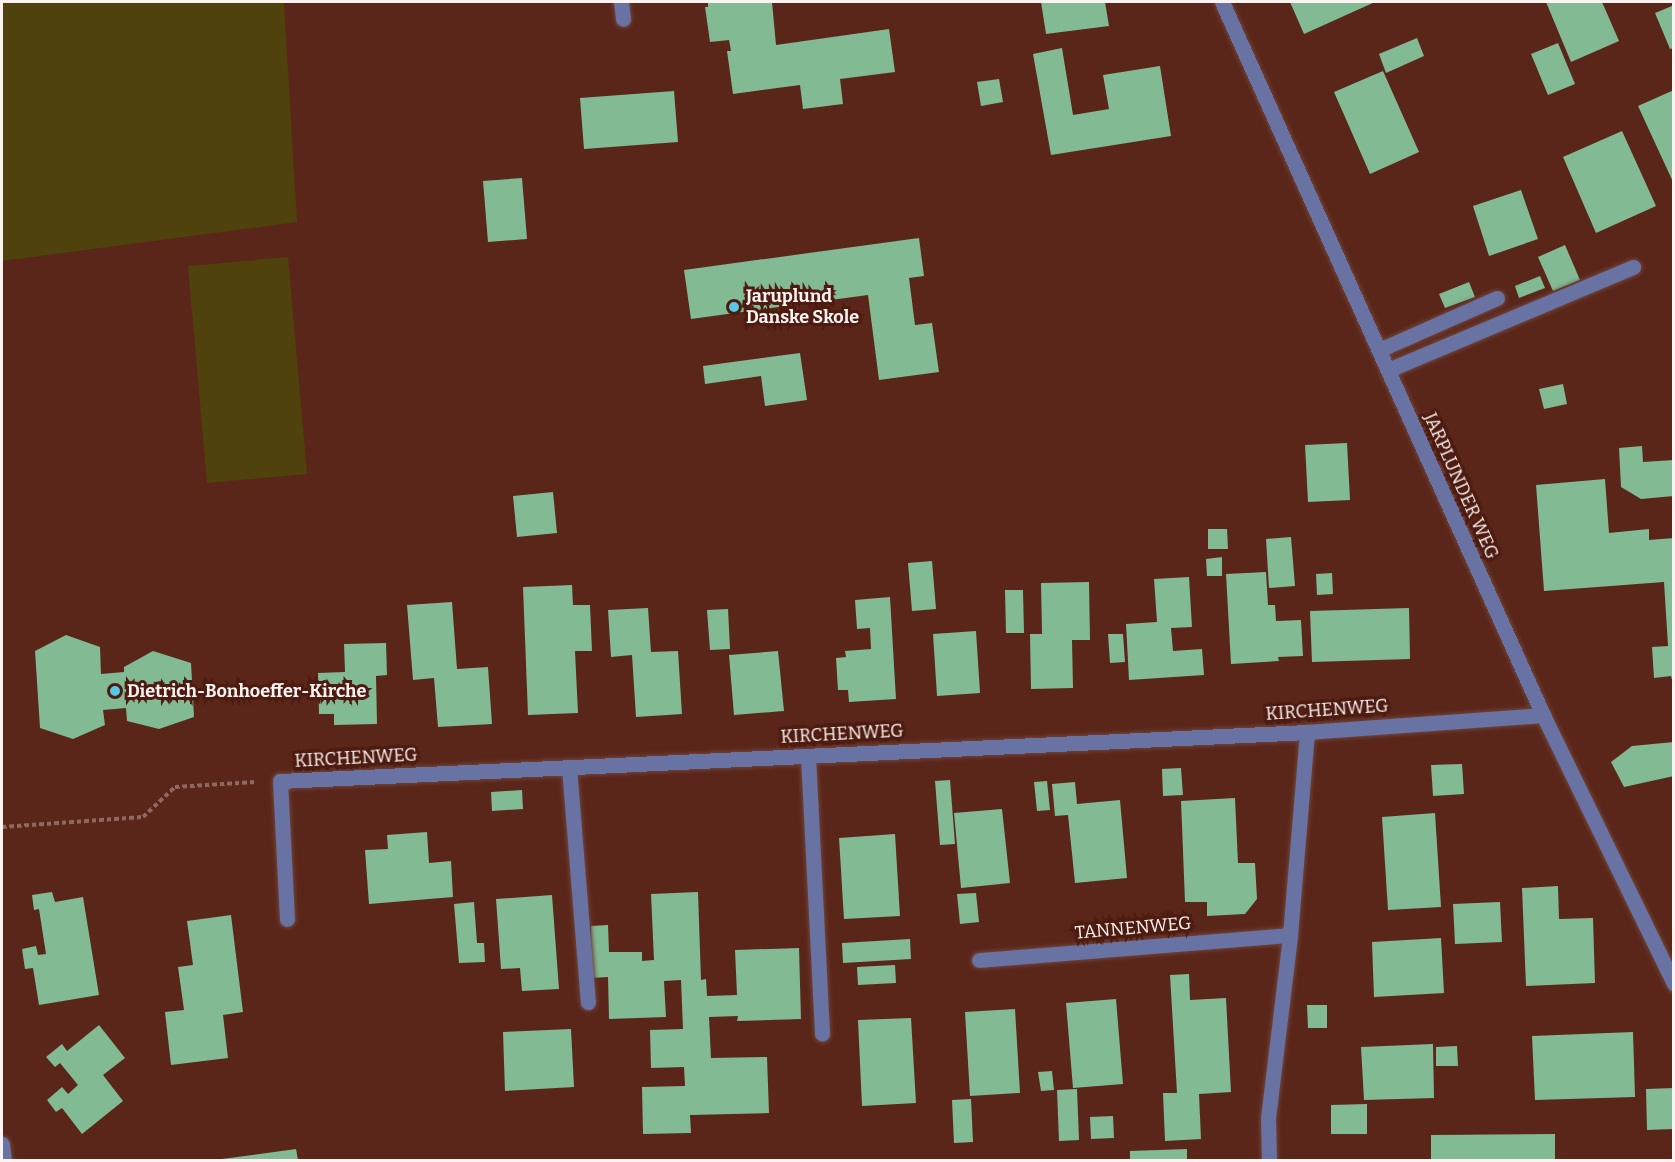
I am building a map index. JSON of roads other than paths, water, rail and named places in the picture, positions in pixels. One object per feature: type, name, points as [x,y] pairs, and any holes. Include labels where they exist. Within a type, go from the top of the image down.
[{"type":"street","points":[[621,2],[623,19]]},
{"type":"street","name":"JARPLUNDER WEG","points":[[1222,2],[1543,716],[1674,984]]},
{"type":"street","points":[[1388,370],[1633,267]]},
{"type":"street","points":[[1379,350],[1497,298]]},
{"type":"street","name":"KIRCHENWEG","points":[[286,919],[280,781],[1307,732],[1543,716]]},
{"type":"street","points":[[1269,1161],[1268,1118],[1290,935],[1307,732]]},
{"type":"street","points":[[808,756],[822,1034]]},
{"type":"street","points":[[568,767],[588,1002]]},
{"type":"street","name":"TANNENWEG","points":[[979,960],[1290,935]]},
{"type":"street","points":[[2,1144],[4,1161]]},
{"type":"place","name":"Jaruplund Danske Skole","points":[[734,307]]},
{"type":"place","name":"Dietrich-Bonhoeffer-Kirche","points":[[115,691]]}]
